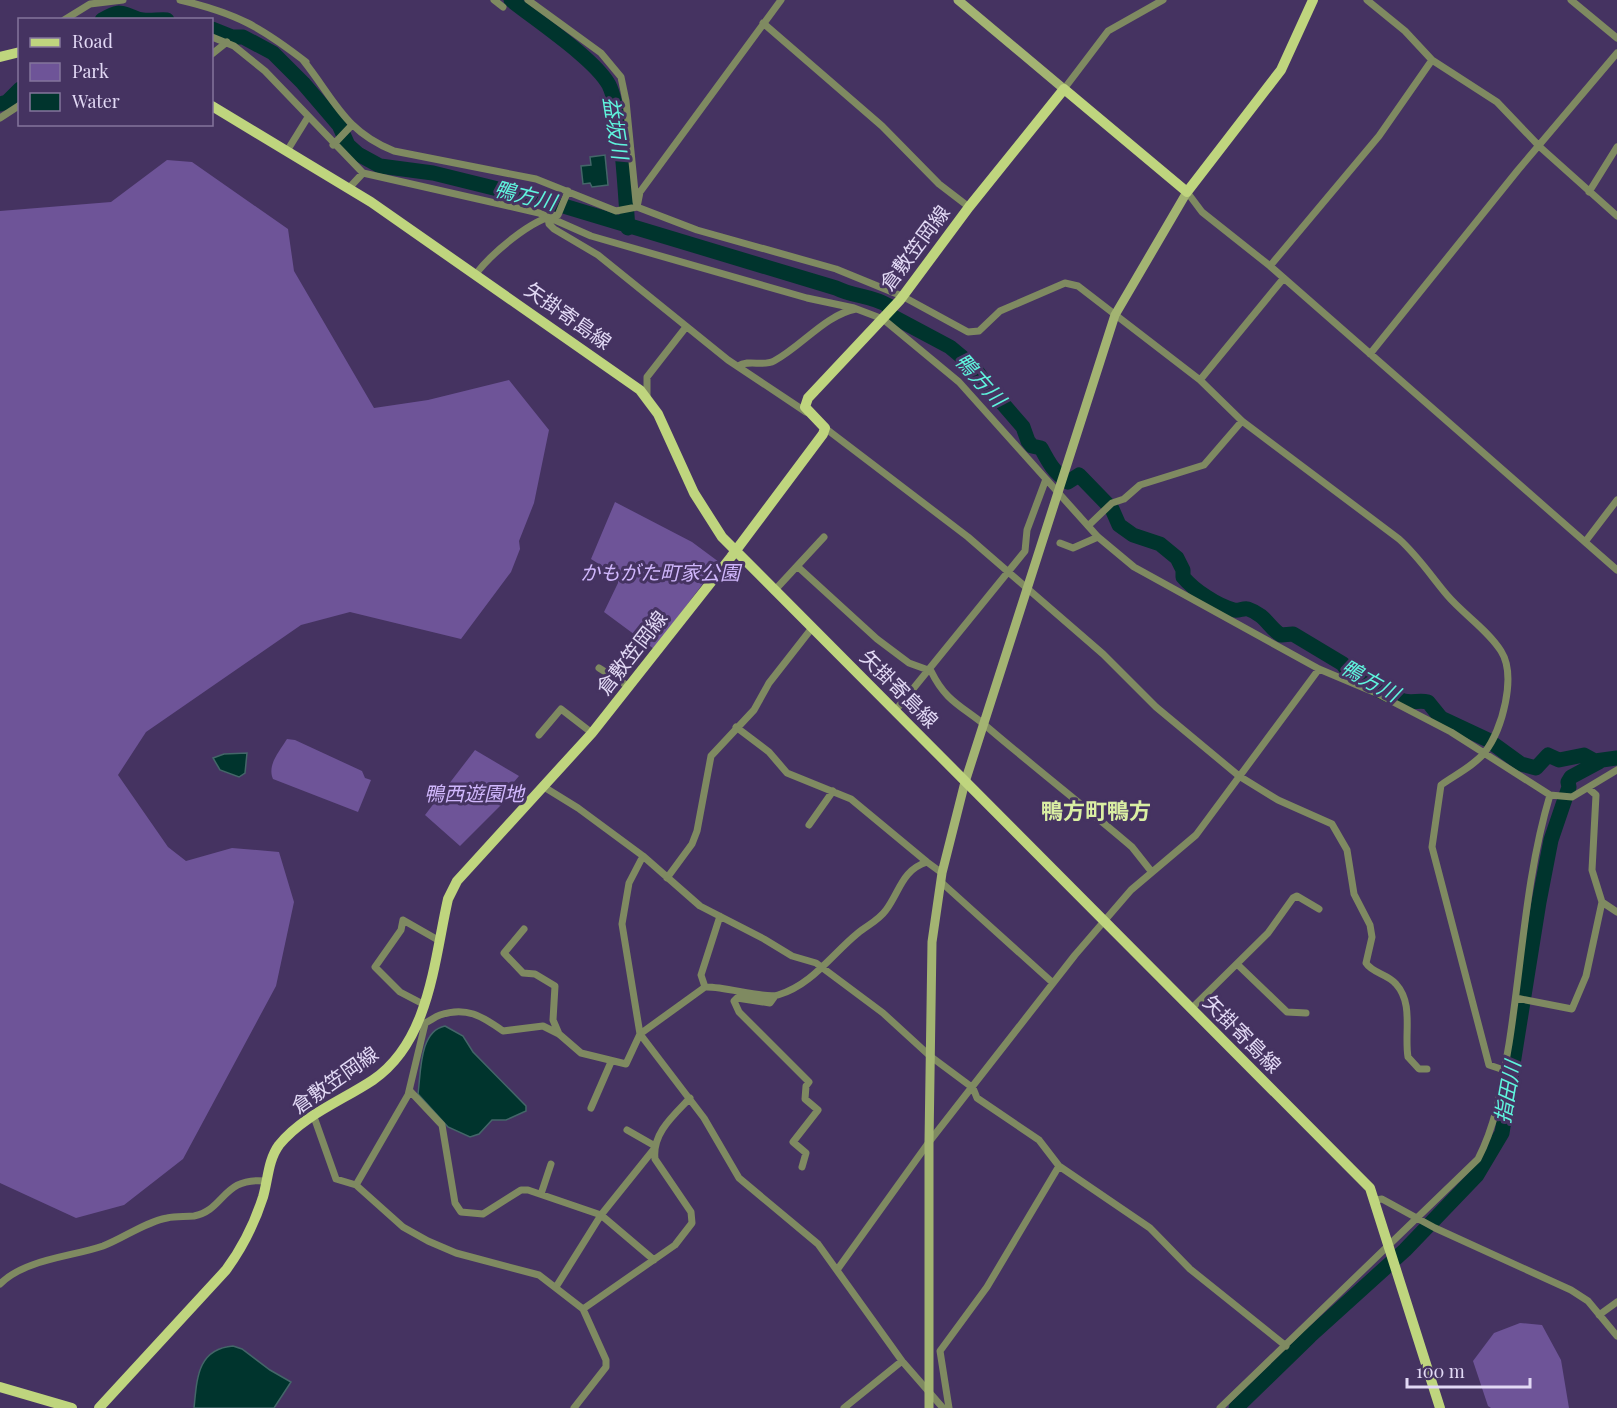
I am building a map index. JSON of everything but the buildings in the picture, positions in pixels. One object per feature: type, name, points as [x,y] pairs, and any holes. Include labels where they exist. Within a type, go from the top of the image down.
[{"type":"main road","points":[[1065,89],[1187,192],[1281,70],[1313,0]]},
{"type":"main road","points":[[0,57],[18,52]]},
{"type":"main road","name":"倉敷笠岡線","points":[[807,412],[805,407],[808,398],[901,298],[969,207],[1065,89]]},
{"type":"main road","name":"矢掛寄島線","points":[[213,107],[349,188],[617,372],[647,397],[658,414],[704,512],[734,550],[1370,1188],[1376,1200],[1440,1408]]},
{"type":"main road","points":[[807,412],[825,428]]},
{"type":"main road","name":"倉敷笠岡線","points":[[102,1408],[243,1248],[253,1226],[265,1181],[279,1146],[314,1117],[390,1067],[422,1024],[423,1005],[448,899],[457,881],[592,733],[825,428]]},
{"type":"main road","points":[[0,1387],[72,1408]]},
{"type":"street","points":[[67,18],[90,4],[123,0]]},
{"type":"street","points":[[180,0],[222,10],[281,42],[306,62],[303,60],[350,127],[394,151],[536,179],[616,211],[637,207],[697,230],[836,269],[901,298],[968,332],[980,331],[1000,311],[1065,284],[1078,286],[1200,380],[1242,421],[1400,539],[1418,556],[1447,596],[1501,651],[1506,662],[1508,688],[1500,724],[1487,750],[1442,785],[1432,847],[1489,1065],[1504,1070]]},
{"type":"street","points":[[494,0],[503,7]]},
{"type":"street","points":[[528,0],[601,53],[621,77],[626,101],[637,207]]},
{"type":"street","points":[[637,207],[640,192],[715,93],[781,0]]},
{"type":"street","points":[[958,0],[1065,89],[1108,32],[1159,1]]},
{"type":"street","points":[[1367,0],[1405,31],[1432,60],[1497,102],[1540,147],[1617,216]]},
{"type":"street","points":[[1571,0],[1617,38]]},
{"type":"street","points":[[763,23],[882,126],[939,184],[969,207]]},
{"type":"street","points":[[213,37],[227,42],[265,71],[333,145],[363,173],[549,216],[591,236],[807,298],[857,309],[883,319],[958,382],[1098,537],[1134,567],[1319,669],[1376,693],[1487,750],[1553,795],[1572,797],[1617,770]]},
{"type":"street","points":[[213,53],[227,42]]},
{"type":"street","points":[[1370,354],[1518,170],[1540,147],[1617,53]]},
{"type":"street","points":[[1269,266],[1379,136],[1432,60]]},
{"type":"street","points":[[0,118],[18,106]]},
{"type":"street","points":[[287,152],[308,117]]},
{"type":"street","points":[[333,145],[350,127]]},
{"type":"street","points":[[1589,192],[1617,147]]},
{"type":"street","points":[[349,188],[363,173]]},
{"type":"street","points":[[929,1408],[928,1142],[932,942],[942,877],[965,782],[1115,315],[1187,192],[1202,212],[1269,266],[1617,570]]},
{"type":"street","points":[[475,275],[501,248],[549,216],[558,215],[567,193]]},
{"type":"street","points":[[549,216],[549,224],[554,229],[620,271],[686,327],[738,366],[807,412]]},
{"type":"street","points":[[1200,380],[1284,279]]},
{"type":"street","points":[[738,366],[746,363],[770,363],[840,315],[857,309]]},
{"type":"street","points":[[647,397],[647,377],[686,327]]},
{"type":"street","points":[[1089,525],[1112,503],[1124,499],[1140,485],[1204,465],[1242,421]]},
{"type":"street","points":[[825,428],[936,510],[1103,654],[1156,707],[1239,776],[1278,800],[1332,824],[1347,850],[1354,894],[1370,925],[1372,937],[1366,963],[1368,967],[1387,976],[1403,994],[1409,1022],[1408,1057],[1419,1069],[1426,1069]]},
{"type":"street","points":[[895,711],[1025,551],[1027,530],[1046,479]]},
{"type":"street","points":[[1585,542],[1617,500]]},
{"type":"street","points":[[774,591],[824,537]]},
{"type":"street","points":[[1060,543],[1073,548],[1098,537]]},
{"type":"street","points":[[797,566],[877,639],[909,663],[928,669],[949,700],[983,724],[1132,848],[1151,872]]},
{"type":"street","points":[[667,878],[692,844],[697,831],[711,756],[754,710],[769,683],[812,628]]},
{"type":"street","points":[[599,668],[628,686]]},
{"type":"street","points":[[837,1270],[928,1142],[973,1088],[1053,983],[1104,920],[1151,872],[1196,835],[1319,669]]},
{"type":"street","points":[[539,735],[561,709],[592,733]]},
{"type":"street","points":[[736,727],[768,752],[787,773],[851,799],[927,862],[1053,983]]},
{"type":"street","points":[[544,787],[578,808],[643,856],[700,906],[792,956],[822,968],[883,1013],[930,1056],[973,1088],[978,1098],[1039,1140],[1059,1166],[1150,1228],[1190,1269],[1286,1346]]},
{"type":"street","points":[[1516,998],[1572,1009],[1586,976],[1602,902],[1592,870],[1596,795],[1588,788]]},
{"type":"street","points":[[809,825],[833,791]]},
{"type":"street","points":[[1220,1408],[1478,1159],[1496,1115],[1516,998],[1528,900],[1553,795]]},
{"type":"street","points":[[643,856],[629,883],[622,924],[640,1034],[690,1098],[739,1178],[818,1245],[902,1361],[943,1408]]},
{"type":"street","points":[[802,1167],[806,1153],[793,1142],[818,1110],[805,1099],[806,1086],[809,1082],[739,1012],[734,1001],[736,998],[770,1003],[775,996],[803,982],[822,968],[858,932],[878,919],[887,909],[903,879],[913,868],[927,862]]},
{"type":"street","points":[[1191,1009],[1268,933],[1293,898],[1297,896],[1302,898],[1319,909]]},
{"type":"street","points":[[1602,902],[1617,912]]},
{"type":"street","points":[[705,987],[700,975],[720,916]]},
{"type":"street","points":[[423,1005],[400,992],[375,967],[401,930],[403,920],[438,940]]},
{"type":"street","points":[[524,929],[504,953],[523,973],[535,974],[555,986],[554,1020],[559,1034]]},
{"type":"street","points":[[1237,964],[1287,1012],[1306,1013]]},
{"type":"street","points":[[356,1185],[410,1091],[422,1024],[437,1016],[463,1011],[483,1017],[503,1031],[534,1025],[543,1026],[559,1034],[581,1053],[626,1064],[640,1034],[705,987],[775,996]]},
{"type":"street","points":[[591,1108],[611,1062]]},
{"type":"street","points":[[410,1091],[442,1125],[455,1203],[461,1212],[471,1215],[483,1214],[521,1190],[541,1194],[601,1215],[654,1260]]},
{"type":"street","points":[[556,1287],[601,1215],[654,1147],[660,1133],[690,1098]]},
{"type":"street","points":[[314,1117],[336,1179],[356,1185],[403,1227],[456,1254],[527,1271],[556,1287],[583,1309],[606,1360],[606,1366],[574,1408]]},
{"type":"street","points":[[627,1130],[654,1147]]},
{"type":"street","points":[[583,1309],[675,1245],[692,1223],[691,1212],[655,1159],[654,1147]]},
{"type":"street","points":[[541,1194],[551,1164]]},
{"type":"street","points":[[949,1408],[940,1352],[987,1287],[1059,1166]]},
{"type":"street","points":[[0,1284],[12,1274],[104,1246],[165,1218],[193,1216],[207,1212],[226,1191],[242,1181],[265,1181]]},
{"type":"street","points":[[1376,1200],[1382,1199],[1435,1228],[1571,1290],[1588,1301],[1617,1336]]},
{"type":"street","points":[[1599,1316],[1617,1302]]},
{"type":"street","points":[[844,1408],[902,1361]]},
{"type":"green space","points":[[167,160],[192,162],[288,229],[294,271],[374,408],[428,400],[509,380],[549,430],[534,503],[519,541],[520,549],[511,572],[461,639],[350,612],[301,625],[146,732],[118,775],[168,847],[186,861],[232,848],[279,852],[294,902],[276,986],[183,1159],[124,1205],[76,1218],[0,1183],[0,211],[111,202]]},
{"type":"green space","name":"かもがた町家公園","points":[[615,502],[692,542],[719,562],[654,649],[604,612],[618,583],[618,576],[591,559]]},
{"type":"green space","points":[[287,739],[295,740],[362,771],[365,778],[371,780],[358,812],[273,779],[273,764]]},
{"type":"green space","name":"鴨西遊園地","points":[[475,750],[519,776],[503,795],[507,799],[460,846],[425,815]]},
{"type":"green space","points":[[1520,1323],[1542,1325],[1561,1360],[1569,1408],[1491,1408],[1488,1406],[1473,1361],[1494,1333]]},
{"type":"water","points":[[605,155],[608,185],[592,187],[590,183],[583,184],[581,166],[591,165],[590,157]]},
{"type":"water","points":[[247,753],[245,773],[239,777],[220,770],[213,758],[224,754]]},
{"type":"water","points":[[445,1026],[463,1036],[473,1052],[526,1106],[526,1111],[506,1120],[492,1120],[479,1134],[470,1137],[448,1127],[418,1094],[426,1044],[436,1029]]},
{"type":"water","points":[[233,1346],[242,1349],[291,1382],[274,1408],[194,1408],[198,1376],[206,1359],[221,1348]]},
{"type":"waterway","name":"益坂川","points":[[511,0],[578,52],[609,85],[620,133],[628,228]]},
{"type":"waterway","name":"鴨方川","points":[[106,18],[120,13],[135,18]]},
{"type":"waterway","name":"鴨方川","points":[[213,29],[232,37],[243,37],[273,53],[303,83],[339,125],[348,145],[358,154],[380,166],[433,173],[547,201],[882,302],[889,306],[890,315],[950,347],[974,367],[1023,427],[1028,441],[1032,446],[1041,448],[1059,474],[1068,482],[1079,475],[1112,509],[1119,525],[1133,535],[1160,544],[1177,558],[1183,570],[1183,577],[1206,597],[1234,610],[1246,609],[1254,612],[1281,635],[1293,634],[1343,664],[1361,681],[1380,691],[1404,701],[1428,702],[1441,718],[1488,740],[1521,764],[1536,768],[1548,755],[1559,760],[1584,755],[1595,761],[1617,758]]},
{"type":"waterway","name":"鴨方川","points":[[0,104],[7,102],[18,91]]},
{"type":"waterway","name":"指田川","points":[[1236,1408],[1310,1336],[1405,1250],[1477,1175],[1502,1133],[1551,840],[1571,777],[1599,762]]},
{"type":"district","name":"鴨方町鴨方","points":[[1096,811]]}]
